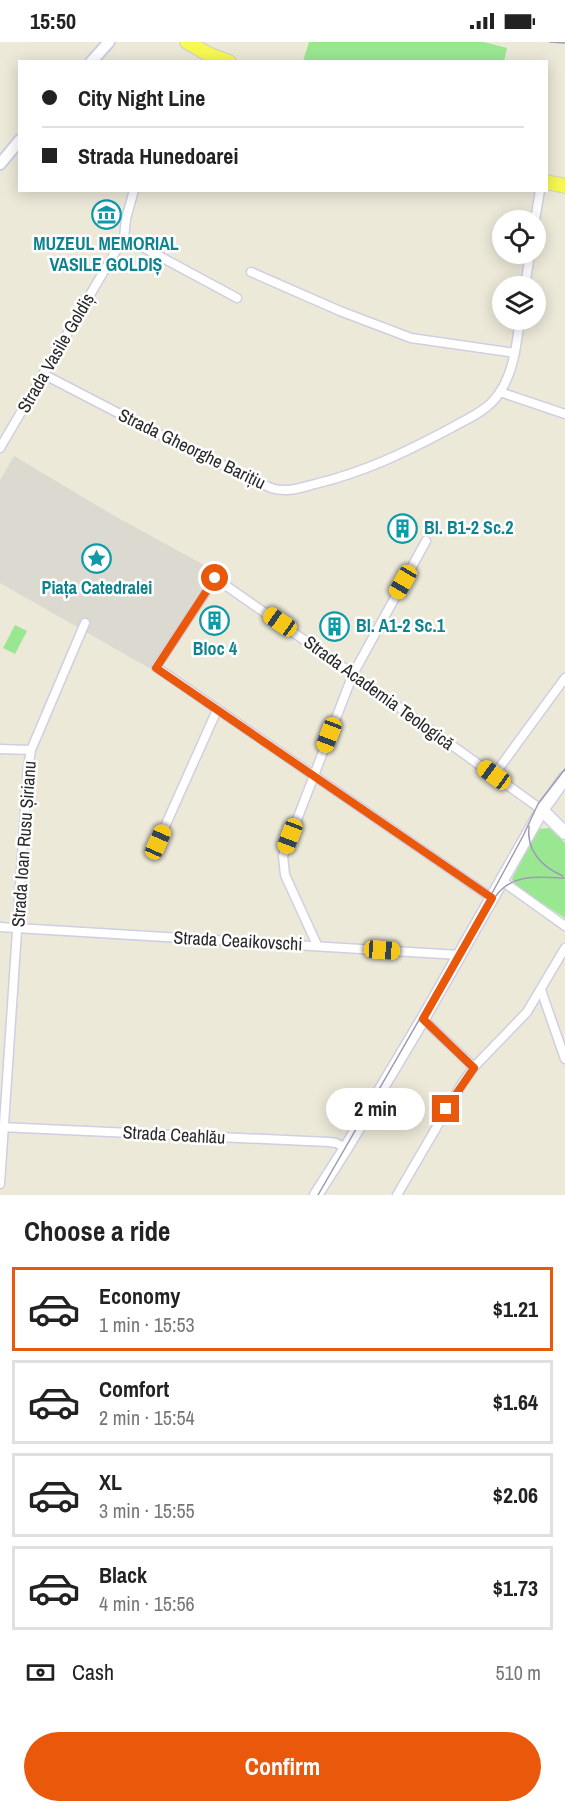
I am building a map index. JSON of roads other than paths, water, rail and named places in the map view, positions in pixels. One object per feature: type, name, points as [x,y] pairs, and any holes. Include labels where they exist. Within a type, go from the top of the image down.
[{"type":"main road","points":[[187,42],[206,58]]},
{"type":"main road","points":[[548,182],[565,186]]},
{"type":"main road","points":[[316,1195],[423,1019],[542,810],[565,778]]},
{"type":"main road","points":[[542,810],[565,833]]},
{"type":"main road","points":[[326,1195],[346,1148]]},
{"type":"street","points":[[93,60],[109,42]]},
{"type":"street","points":[[0,164],[18,142]]},
{"type":"street","name":"Strada Vasile Goldiș","points":[[0,448],[124,237],[133,192]]},
{"type":"street","points":[[537,210],[540,192]]},
{"type":"street","points":[[124,237],[237,298]]},
{"type":"street","points":[[251,273],[411,338],[515,353]]},
{"type":"street","name":"Strada Gheorghe Barițiu","points":[[43,374],[172,441],[271,488],[285,491],[339,478],[379,464],[484,410],[505,384],[515,353],[518,330]]},
{"type":"street","points":[[500,392],[565,414]]},
{"type":"street","points":[[317,945],[285,875],[282,865],[283,856],[353,674],[426,540]]},
{"type":"street","name":"Strada Academia Teologică","points":[[217,710],[156,668],[215,578],[542,810]]},
{"type":"street","name":"Strada Ioan Rusu Șirianu","points":[[0,1184],[1,1128],[28,767],[32,750],[85,623]]},
{"type":"street","points":[[494,775],[565,678]]},
{"type":"street","points":[[158,842],[217,710],[492,898]]},
{"type":"street","points":[[0,749],[32,750]]},
{"type":"street","points":[[502,881],[565,926]]},
{"type":"street","name":"Strada Ceaikovschi","points":[[0,927],[459,955]]},
{"type":"street","points":[[397,1195],[446,1109],[474,1068],[519,1022],[565,948]]},
{"type":"street","points":[[541,990],[565,1059]]},
{"type":"street","points":[[423,1019],[474,1068]]},
{"type":"street","name":"Strada Ceahlău","points":[[1,1128],[329,1142],[346,1148]]},
{"type":"tram line","points":[[550,42],[565,43]]},
{"type":"tram line","points":[[318,1195],[490,897],[538,804],[565,769]]},
{"type":"tram line","points":[[529,826],[530,843],[537,857],[548,868],[563,876]]},
{"type":"tram line","points":[[496,896],[510,883],[518,880],[536,877],[565,878]]},
{"type":"place","name":"MUZEUL MEMORIAL VASILE GOLDIȘ","points":[[106,215]]},
{"type":"place","name":"Bl. B1-2 Sc.2","points":[[403,528]]},
{"type":"place","name":"Piața Catedralei","points":[[97,559]]},
{"type":"place","name":"Bloc 4","points":[[215,620]]},
{"type":"place","name":"Bl. A1-2 Sc.1","points":[[335,626]]}]
